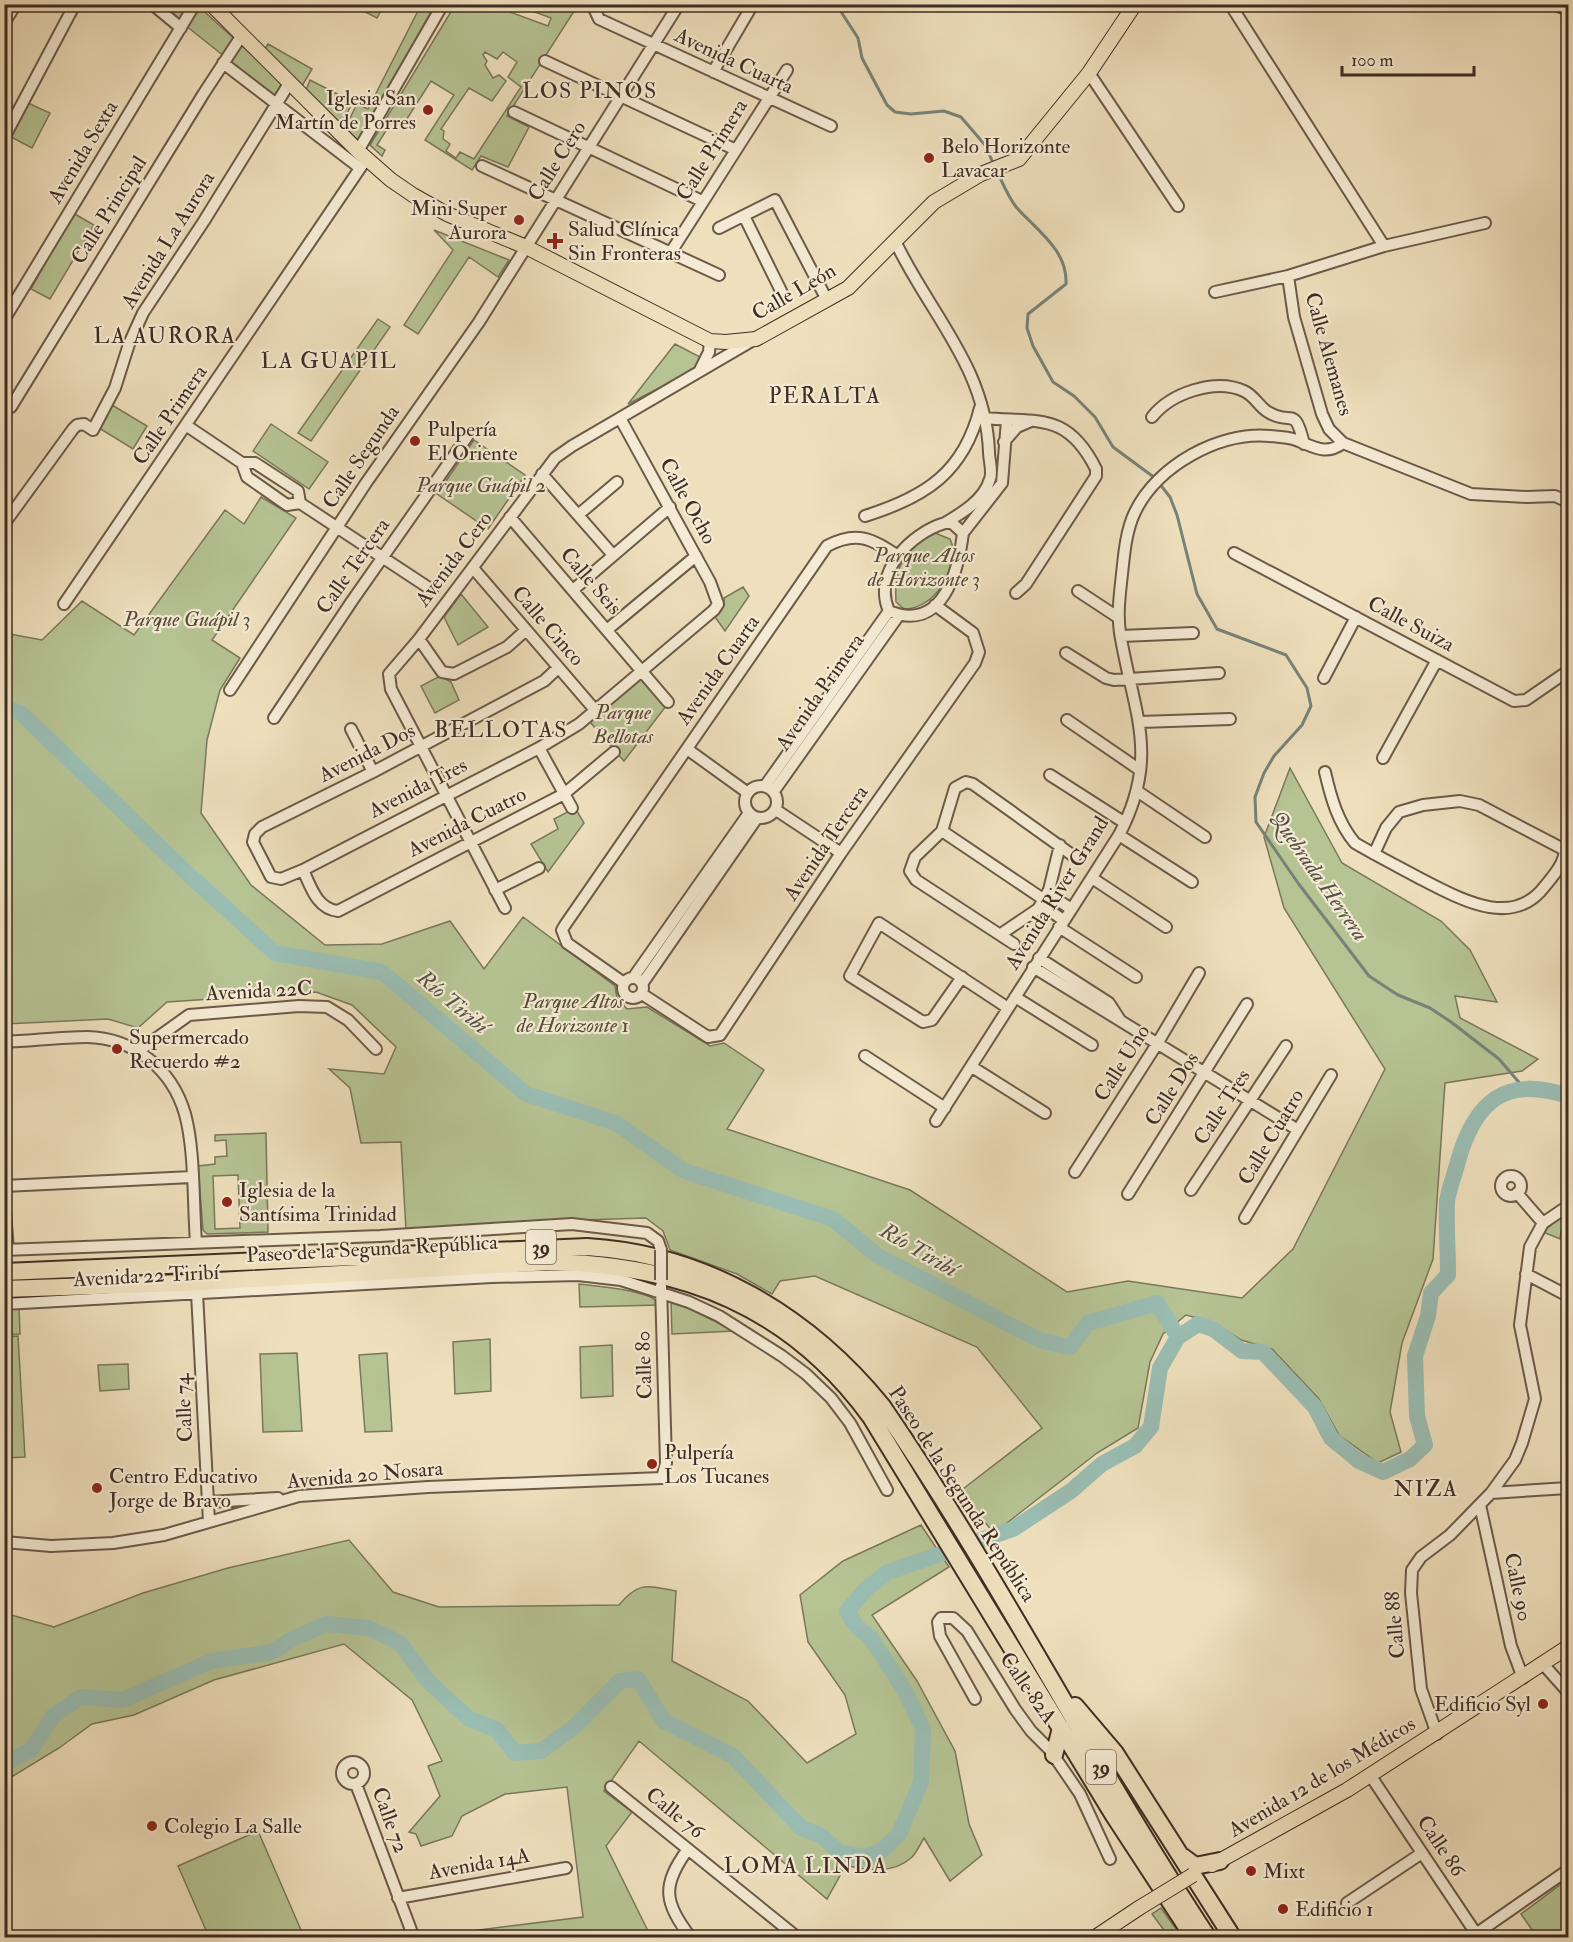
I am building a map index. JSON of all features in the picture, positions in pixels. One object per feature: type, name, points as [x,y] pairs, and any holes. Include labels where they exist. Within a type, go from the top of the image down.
[{"type":"highway","name":"Paseo de la Segunda República","points":[[4,1272],[561,1247],[612,1249],[656,1256],[707,1273],[754,1295],[823,1345],[863,1382],[882,1406],[985,1602],[1113,1814],[1194,1938]]},
{"type":"highway","name":"Paseo de la Segunda República","points":[[4,1289],[190,1288],[550,1262],[629,1267],[679,1278],[767,1318],[832,1370],[871,1417],[1000,1593],[1126,1809],[1208,1938]]},
{"type":"highway","points":[[1049,1676],[1115,1753],[1233,1938]]},
{"type":"highway","points":[[1054,1755],[1061,1728]]},
{"type":"highway","points":[[1179,1854],[1195,1866],[1220,1861]]},
{"type":"main road","name":"Calle León","points":[[211,4],[290,82],[362,159],[413,195],[447,214],[526,248],[710,341],[726,342],[756,339],[848,288],[868,271],[934,202],[981,174],[1019,159],[1037,140],[1089,73],[1135,4]]},
{"type":"main road","name":"Avenida 12 de los Médicos","points":[[1094,1938],[1193,1875],[1282,1828],[1370,1776],[1569,1647]]},
{"type":"street","points":[[4,23],[16,4]]},
{"type":"street","points":[[4,138],[75,4]]},
{"type":"street","points":[[152,4],[181,28]]},
{"type":"street","name":"Avenida Sexta","points":[[4,320],[195,4]]},
{"type":"street","name":"Calle Primera","points":[[64,604],[187,426],[362,159],[443,4]]},
{"type":"street","name":"Calle Cero","points":[[526,248],[679,4]]},
{"type":"street","points":[[713,72],[753,4]]},
{"type":"street","points":[[1230,4],[1384,246]]},
{"type":"street","points":[[1553,4],[1569,10]]},
{"type":"street","name":"Avenida Cuarta","points":[[592,7],[599,19],[831,126]]},
{"type":"street","name":"Calle Principal","points":[[11,407],[242,35]]},
{"type":"street","points":[[545,61],[735,149]]},
{"type":"street","points":[[224,63],[276,104],[362,159]]},
{"type":"street","name":"Calle Primera","points":[[671,252],[787,70]]},
{"type":"street","points":[[1089,73],[1178,206]]},
{"type":"street","name":"Avenida La Aurora","points":[[4,524],[77,425],[84,424],[93,430],[115,388],[142,313],[204,221],[290,82]]},
{"type":"street","points":[[514,112],[702,201]]},
{"type":"street","points":[[482,166],[719,275]]},
{"type":"street","points":[[719,228],[775,200],[826,300]]},
{"type":"street","points":[[744,216],[784,297]]},
{"type":"street","name":"Calle Alemanes","points":[[1485,223],[1384,246],[1288,276],[1294,317],[1322,414],[1329,429],[1343,443],[1471,494],[1555,496],[1569,502]]},
{"type":"street","points":[[895,241],[911,275],[961,352],[982,402],[989,443],[991,478],[984,492],[945,523],[921,534],[898,556],[886,585],[894,613],[920,616],[935,605],[945,593],[956,571],[963,533],[1002,483],[1006,420]]},
{"type":"street","name":"Calle Segunda","points":[[230,690],[337,528],[479,322],[526,248]]},
{"type":"street","points":[[1215,292],[1288,276]]},
{"type":"street","name":"Avenida Cero","points":[[422,747],[391,689],[389,674],[419,639],[555,458],[700,370],[756,339]]},
{"type":"street","points":[[700,370],[709,352],[710,341]]},
{"type":"street","points":[[1152,417],[1161,406],[1173,398],[1192,392],[1231,388],[1253,397],[1271,414],[1291,417],[1298,423],[1304,444]]},
{"type":"street","points":[[865,516],[898,504],[928,488],[947,472],[968,446],[982,402]]},
{"type":"street","name":"Calle Ocho","points":[[620,418],[696,555],[718,604]]},
{"type":"street","points":[[984,418],[1040,420],[1055,423],[1067,431],[1092,460],[1096,469],[1096,476],[1026,584],[1016,593]]},
{"type":"street","points":[[989,443],[1004,442],[1022,424],[1040,420]]},
{"type":"street","points":[[187,426],[242,463],[255,463],[298,490],[300,503]]},
{"type":"street","name":"Calle Tercera","points":[[274,718],[467,437]]},
{"type":"street","name":"Avenida River Grand","points":[[936,1121],[1119,835],[1137,791],[1140,770],[1140,722],[1119,618],[1123,566],[1131,524],[1149,488],[1210,446],[1243,437],[1280,437],[1326,451],[1334,450],[1343,443]]},
{"type":"street","points":[[242,463],[247,477],[287,505],[300,503],[432,590]]},
{"type":"street","points":[[542,474],[613,555]]},
{"type":"street","points":[[578,515],[617,482]]},
{"type":"street","points":[[573,590],[670,507]]},
{"type":"street","name":"Calle Seis","points":[[510,517],[668,702]]},
{"type":"street","points":[[945,523],[952,523],[963,533]]},
{"type":"street","name":"Avenida Cuarta","points":[[635,985],[567,943],[562,930],[827,546],[840,539],[858,537],[874,540],[898,556]]},
{"type":"street","name":"Calle Suiza","points":[[1234,553],[1514,701],[1526,700],[1569,671]]},
{"type":"street","points":[[608,629],[696,555]]},
{"type":"street","name":"Calle Cinco","points":[[473,568],[595,710]]},
{"type":"street","points":[[1078,591],[1119,618]]},
{"type":"street","name":"Avenida Tres","points":[[303,870],[539,748],[579,724],[714,610],[718,604]]},
{"type":"street","name":"Avenida Tercera","points":[[635,985],[708,1037],[720,1035],[841,853],[975,663],[979,651],[973,633],[935,605]]},
{"type":"street","name":"Avenida Primera","points":[[770,789],[894,613]]},
{"type":"street","points":[[1324,678],[1356,617]]},
{"type":"street","points":[[419,639],[447,675],[454,674],[507,647],[526,630]]},
{"type":"street","points":[[1121,636],[1193,633]]},
{"type":"street","points":[[1066,653],[1106,678],[1219,674]]},
{"type":"street","points":[[1383,758],[1437,660]]},
{"type":"street","name":"Avenida Dos","points":[[303,870],[281,879],[272,877],[253,842],[255,834],[262,827],[422,747],[544,681],[558,668]]},
{"type":"street","points":[[1140,722],[1230,719]]},
{"type":"street","points":[[1067,720],[1140,770]]},
{"type":"street","points":[[351,729],[373,772]]},
{"type":"street","points":[[422,747],[505,908]]},
{"type":"street","points":[[539,748],[572,808]]},
{"type":"street","points":[[687,749],[748,793]]},
{"type":"street","name":"Avenida Cuatro","points":[[303,870],[320,903],[328,910],[338,911],[564,794],[614,752]]},
{"type":"street","points":[[1325,772],[1330,797],[1345,830],[1356,843],[1374,854],[1456,897],[1481,907],[1502,909],[1525,904],[1540,893],[1560,867],[1567,849],[1479,805],[1460,801],[1423,805],[1399,812],[1386,828],[1374,854]]},
{"type":"street","points":[[1050,775],[1125,823]]},
{"type":"street","points":[[1014,944],[916,879],[910,871],[915,857],[942,831],[952,793],[960,784],[973,784],[1075,856]]},
{"type":"street","points":[[752,788],[770,789],[777,797],[776,810],[764,819],[753,815],[746,807],[748,793],[752,788]]},
{"type":"street","points":[[1137,791],[1205,837]]},
{"type":"street","points":[[776,810],[841,853]]},
{"type":"street","points":[[635,985],[753,815]]},
{"type":"street","points":[[942,831],[1043,899],[1045,907],[1061,924],[1136,977]]},
{"type":"street","points":[[1119,835],[1192,882]]},
{"type":"street","points":[[1001,934],[1038,909],[1050,890],[1060,845]]},
{"type":"street","points":[[495,890],[539,868]]},
{"type":"street","points":[[1092,878],[1166,927]]},
{"type":"street","points":[[1043,899],[1054,897],[1071,909]]},
{"type":"street","points":[[962,977],[932,1020],[923,1022],[850,976],[879,923],[962,977],[1008,1008]]},
{"type":"street","points":[[1036,962],[1122,1023],[1298,1130]]},
{"type":"street","name":"Calle Uno","points":[[1075,1172],[1157,1044],[1199,973]]},
{"type":"street","points":[[1015,997],[1092,1045]]},
{"type":"street","name":"Calle Dos","points":[[1128,1194],[1247,1004]]},
{"type":"street","name":"Avenida 22C","points":[[140,1050],[189,1016],[206,1012],[299,1006],[327,1007],[348,1020],[376,1049]]},
{"type":"street","points":[[4,1042],[88,1037],[115,1041],[140,1050],[172,1086],[185,1113],[196,1242],[6,1250],[4,1199]]},
{"type":"street","name":"Calle Tres","points":[[1191,1190],[1286,1046]]},
{"type":"street","points":[[865,1056],[945,1108]]},
{"type":"street","points":[[972,1067],[1045,1113]]},
{"type":"street","name":"Calle Cuatro","points":[[1245,1218],[1331,1075]]},
{"type":"street","points":[[4,1186],[192,1177]]},
{"type":"street","points":[[1517,1193],[1543,1223]]},
{"type":"street","points":[[1480,1504],[1515,1460],[1534,1409],[1533,1386],[1520,1325],[1530,1247],[1543,1223],[1569,1206]]},
{"type":"street","name":"Calle 80","points":[[196,1242],[380,1236],[572,1224],[647,1233],[658,1241],[661,1250],[666,1463],[662,1478]]},
{"type":"street","points":[[1526,1274],[1569,1296]]},
{"type":"street","name":"Avenida 22 Tiribí","points":[[4,1304],[190,1288],[578,1275],[621,1280],[689,1302],[746,1332],[782,1356],[831,1398],[850,1423],[887,1490]]},
{"type":"street","name":"Calle 74","points":[[190,1288],[209,1522]]},
{"type":"street","name":"Avenida 20 Nosara","points":[[4,1542],[51,1546],[113,1543],[165,1535],[299,1496],[428,1487],[662,1478]]},
{"type":"street","points":[[1491,1493],[1569,1488]]},
{"type":"street","points":[[208,1502],[299,1496]]},
{"type":"street","name":"Calle 90","points":[[1480,1504],[1511,1646],[1523,1678]]},
{"type":"street","name":"Calle 88","points":[[1437,1734],[1421,1689],[1411,1593],[1412,1570],[1420,1557],[1450,1535],[1480,1504]]},
{"type":"street","name":"Calle 82A","points":[[975,1699],[940,1636],[938,1622],[947,1616],[953,1618],[967,1631],[1015,1709],[1031,1731],[1054,1755],[1084,1802],[1110,1859]]},
{"type":"street","points":[[1543,1664],[1569,1692]]},
{"type":"street","name":"Calle 86","points":[[1370,1776],[1475,1936]]},
{"type":"street","name":"Calle 72","points":[[356,1784],[414,1938]]},
{"type":"street","name":"Calle 76","points":[[611,1786],[798,1938]]},
{"type":"street","points":[[688,1850],[673,1870],[669,1893],[674,1914],[691,1938]]},
{"type":"street","points":[[1347,1903],[1422,1853]]},
{"type":"street","name":"Avenida 14A","points":[[399,1898],[566,1868]]},
{"type":"street","points":[[1475,1936],[1569,1870]]},
{"type":"green space","points":[[355,4],[384,5],[377,18],[354,6]]},
{"type":"green space","points":[[160,5],[197,5],[283,83],[274,96]]},
{"type":"green space","points":[[421,5],[435,5],[358,140],[345,128],[357,104],[368,109]]},
{"type":"green space","points":[[455,5],[491,5],[548,26],[551,18],[516,5],[537,8],[539,5],[578,5],[507,116],[529,127],[508,167],[481,156],[472,170],[425,140],[454,95],[431,81],[403,125],[392,121],[377,145],[385,150],[382,156],[370,145]],"holes":[[[485,52],[497,59],[503,52],[517,62],[508,77],[521,87],[474,159],[460,152],[456,158],[446,151],[450,144],[443,139],[444,131],[441,129],[469,88],[492,101],[506,81],[499,75],[493,78],[485,65],[487,61],[483,55]]]},
{"type":"green space","points":[[268,44],[312,69],[302,86],[265,49]]},
{"type":"green space","points":[[310,80],[353,102],[341,124],[306,90]]},
{"type":"green space","points":[[28,103],[50,113],[32,148],[11,137]]},
{"type":"green space","points":[[73,213],[94,225],[50,299],[31,289]]},
{"type":"green space","points":[[434,230],[509,260],[498,277],[469,257],[418,334],[404,325],[453,250]]},
{"type":"green space","points":[[378,319],[390,327],[311,441],[298,433]]},
{"type":"green space","points":[[675,344],[702,358],[698,368],[628,404]]},
{"type":"green space","points":[[112,405],[147,426],[133,449],[99,428]]},
{"type":"green space","points":[[271,424],[328,462],[309,489],[253,451]]},
{"type":"green space","name":"Parque Guápil 2","points":[[474,440],[525,475],[488,529],[437,494]]},
{"type":"green space","points":[[261,497],[296,518],[212,640],[240,658],[220,690],[207,740],[201,813],[251,885],[325,945],[382,944],[450,921],[484,969],[523,917],[615,986],[617,998],[627,1009],[647,1007],[710,1046],[724,1043],[764,1070],[727,1129],[910,1190],[1067,1292],[1128,1281],[1242,1298],[1293,1249],[1385,1069],[1284,908],[1264,837],[1290,768],[1342,863],[1441,921],[1470,950],[1497,1002],[1455,996],[1460,1018],[1538,1059],[1522,1071],[1445,1083],[1433,1259],[1402,1343],[1390,1412],[1401,1452],[1378,1463],[1339,1435],[1319,1399],[1272,1349],[1241,1340],[1212,1322],[1186,1315],[1163,1334],[1150,1362],[1138,1428],[1097,1453],[994,1533],[959,1492],[1042,1428],[977,1347],[815,1276],[780,1281],[772,1294],[737,1274],[670,1250],[663,1231],[646,1218],[549,1221],[406,1230],[401,1142],[361,1143],[350,1088],[329,1069],[384,1074],[396,1047],[352,1005],[316,992],[167,1002],[138,1028],[108,1019],[5,1024],[4,633],[42,640],[82,601],[134,635],[225,510],[244,524]]},
{"type":"green space","name":"Parque Altos de Horizonte 3","points":[[935,533],[950,539],[954,552],[952,566],[943,584],[930,599],[913,608],[904,609],[896,602],[897,579],[903,559],[915,543]]},
{"type":"green space","points":[[743,587],[749,596],[725,631],[715,617],[724,605],[724,598]]},
{"type":"green space","points":[[461,594],[488,627],[458,645],[444,617]]},
{"type":"green space","points":[[440,676],[451,682],[459,700],[435,713],[421,686]]},
{"type":"green space","name":"Parque Bellotas","points":[[640,676],[666,706],[624,761],[590,722]]},
{"type":"green space","points":[[575,808],[584,823],[548,872],[531,844],[558,829],[554,819]]},
{"type":"green space","points":[[266,1133],[268,1232],[207,1234],[203,1230],[198,1166],[215,1164],[215,1157],[227,1156],[226,1140],[215,1141],[215,1135]],"holes":[[[238,1175],[240,1228],[215,1229],[213,1176]]]},
{"type":"green space","points":[[1568,1210],[1568,1231],[1561,1231],[1560,1239],[1543,1232]]},
{"type":"green space","points":[[579,1284],[636,1292],[655,1300],[659,1305],[580,1307]]},
{"type":"green space","points":[[671,1300],[735,1331],[672,1334]]},
{"type":"green space","points":[[19,1307],[20,1334],[5,1335],[5,1308]]},
{"type":"green space","points":[[18,1336],[25,1457],[5,1458],[5,1337]]},
{"type":"green space","points":[[490,1339],[491,1391],[455,1394],[453,1342]]},
{"type":"green space","points":[[612,1345],[613,1396],[581,1398],[580,1347]]},
{"type":"green space","points":[[297,1353],[302,1431],[263,1432],[260,1354]]},
{"type":"green space","points":[[387,1353],[392,1431],[365,1432],[359,1355]]},
{"type":"green space","points":[[128,1364],[129,1389],[100,1391],[98,1365]]},
{"type":"green space","points":[[921,1525],[949,1567],[872,1615],[917,1681],[955,1751],[969,1824],[982,1855],[950,1881],[924,1838],[913,1856],[896,1867],[871,1870],[846,1865],[827,1899],[639,1741],[604,1791],[632,1812],[606,1846],[651,1937],[473,1937],[470,1931],[583,1917],[567,1787],[505,1794],[462,1816],[452,1836],[421,1846],[416,1834],[409,1832],[440,1796],[428,1766],[442,1761],[412,1700],[344,1644],[214,1680],[134,1715],[92,1724],[59,1748],[5,1781],[4,1613],[54,1627],[143,1593],[228,1568],[349,1540],[393,1592],[439,1607],[619,1605],[632,1592],[644,1587],[676,1591],[672,1661],[748,1701],[807,1763],[856,1734],[845,1695],[808,1642],[800,1595],[843,1561]]},
{"type":"green space","points":[[258,1831],[304,1937],[209,1937],[178,1866]]},
{"type":"green space","points":[[1568,1879],[1568,1937],[1537,1937],[1521,1914]]},
{"type":"green space","points":[[1161,1908],[1182,1937],[1169,1937],[1152,1914]]},
{"type":"waterway","name":"Quebrada Herrera","points":[[836,4],[858,38],[862,58],[887,105],[895,112],[911,114],[944,111],[961,117],[985,145],[994,165]]},
{"type":"waterway","name":"Quebrada Herrera","points":[[997,171],[1014,204],[1057,251],[1065,272],[1066,284],[1028,314],[1027,328],[1033,346],[1053,382],[1074,396],[1095,417],[1113,447],[1155,478]]},
{"type":"waterway","name":"Quebrada Herrera","points":[[1159,483],[1170,497],[1177,515],[1197,594],[1217,629],[1286,655],[1307,688],[1311,706],[1302,725],[1274,756],[1264,773],[1255,797],[1256,822],[1298,883],[1369,976],[1398,995],[1430,1008],[1451,1022],[1499,1059],[1523,1087]]},
{"type":"waterway","name":"Río Tiribí","points":[[4,706],[22,714],[189,875],[275,953],[382,972],[526,1094],[616,1123],[684,1171],[833,1219],[878,1256],[1039,1340],[1070,1347],[1088,1323],[1157,1303],[1178,1337]]},
{"type":"waterway","points":[[4,1764],[31,1750],[53,1716],[81,1697],[122,1700],[212,1661],[272,1652],[292,1639],[327,1624],[369,1628],[400,1643],[428,1681],[468,1718],[497,1730],[515,1753],[541,1751],[573,1728],[620,1681],[638,1679],[664,1721],[733,1756],[801,1828],[822,1836],[839,1852],[864,1857],[881,1851],[899,1834],[921,1782],[923,1729],[906,1693],[882,1655],[870,1637],[857,1627],[847,1611],[867,1588],[888,1572],[1013,1529],[1071,1491],[1102,1464],[1135,1446],[1151,1427],[1160,1368],[1178,1337],[1198,1324],[1213,1329],[1242,1351],[1263,1352],[1315,1407],[1331,1438],[1359,1461],[1383,1472],[1410,1459],[1425,1445],[1417,1416],[1415,1356],[1428,1316],[1431,1293],[1448,1275],[1447,1201],[1465,1140],[1484,1109],[1496,1098],[1510,1092],[1527,1089],[1546,1090],[1568,1096]]},
{"type":"place","name":"Iglesia San Martín de Porres","points":[[428,110]]},
{"type":"place","name":"Belo Horizonte Lavacar","points":[[929,158]]},
{"type":"place","name":"Mini Super Aurora","points":[[519,220]]},
{"type":"place","name":"Salud Clínica Sin Fronteras","points":[[555,241]]},
{"type":"place","name":"Pulpería El Oriente","points":[[415,441]]},
{"type":"place","name":"Supermercado Recuerdo #2","points":[[117,1049]]},
{"type":"place","name":"Iglesia de la Santísima Trinidad","points":[[227,1202]]},
{"type":"place","name":"Pulpería Los Tucanes","points":[[652,1464]]},
{"type":"place","name":"Centro Educativo Jorge de Bravo","points":[[97,1488]]},
{"type":"place","name":"Edificio Syl","points":[[1543,1704]]},
{"type":"place","name":"Colegio La Salle","points":[[152,1826]]},
{"type":"place","name":"Mixt","points":[[1251,1871]]},
{"type":"place","name":"Edificio 1","points":[[1283,1909]]},
{"type":"district","name":"LOS PINOS","points":[[590,91]]},
{"type":"district","name":"LA AURORA","points":[[165,336]]},
{"type":"district","name":"LA GUAPIL","points":[[329,361]]},
{"type":"district","name":"PERALTA","points":[[825,396]]},
{"type":"district","name":"BELLOTAS","points":[[501,730]]},
{"type":"district","name":"NIZA","points":[[1426,1489]]},
{"type":"district","name":"LOMA LINDA","points":[[806,1866]]},
{"type":"park label","name":"Parque Guápil 3","points":[[187,619]]},
{"type":"park label","name":"Parque Altos de Horizonte 1","points":[[573,1013]]}]
